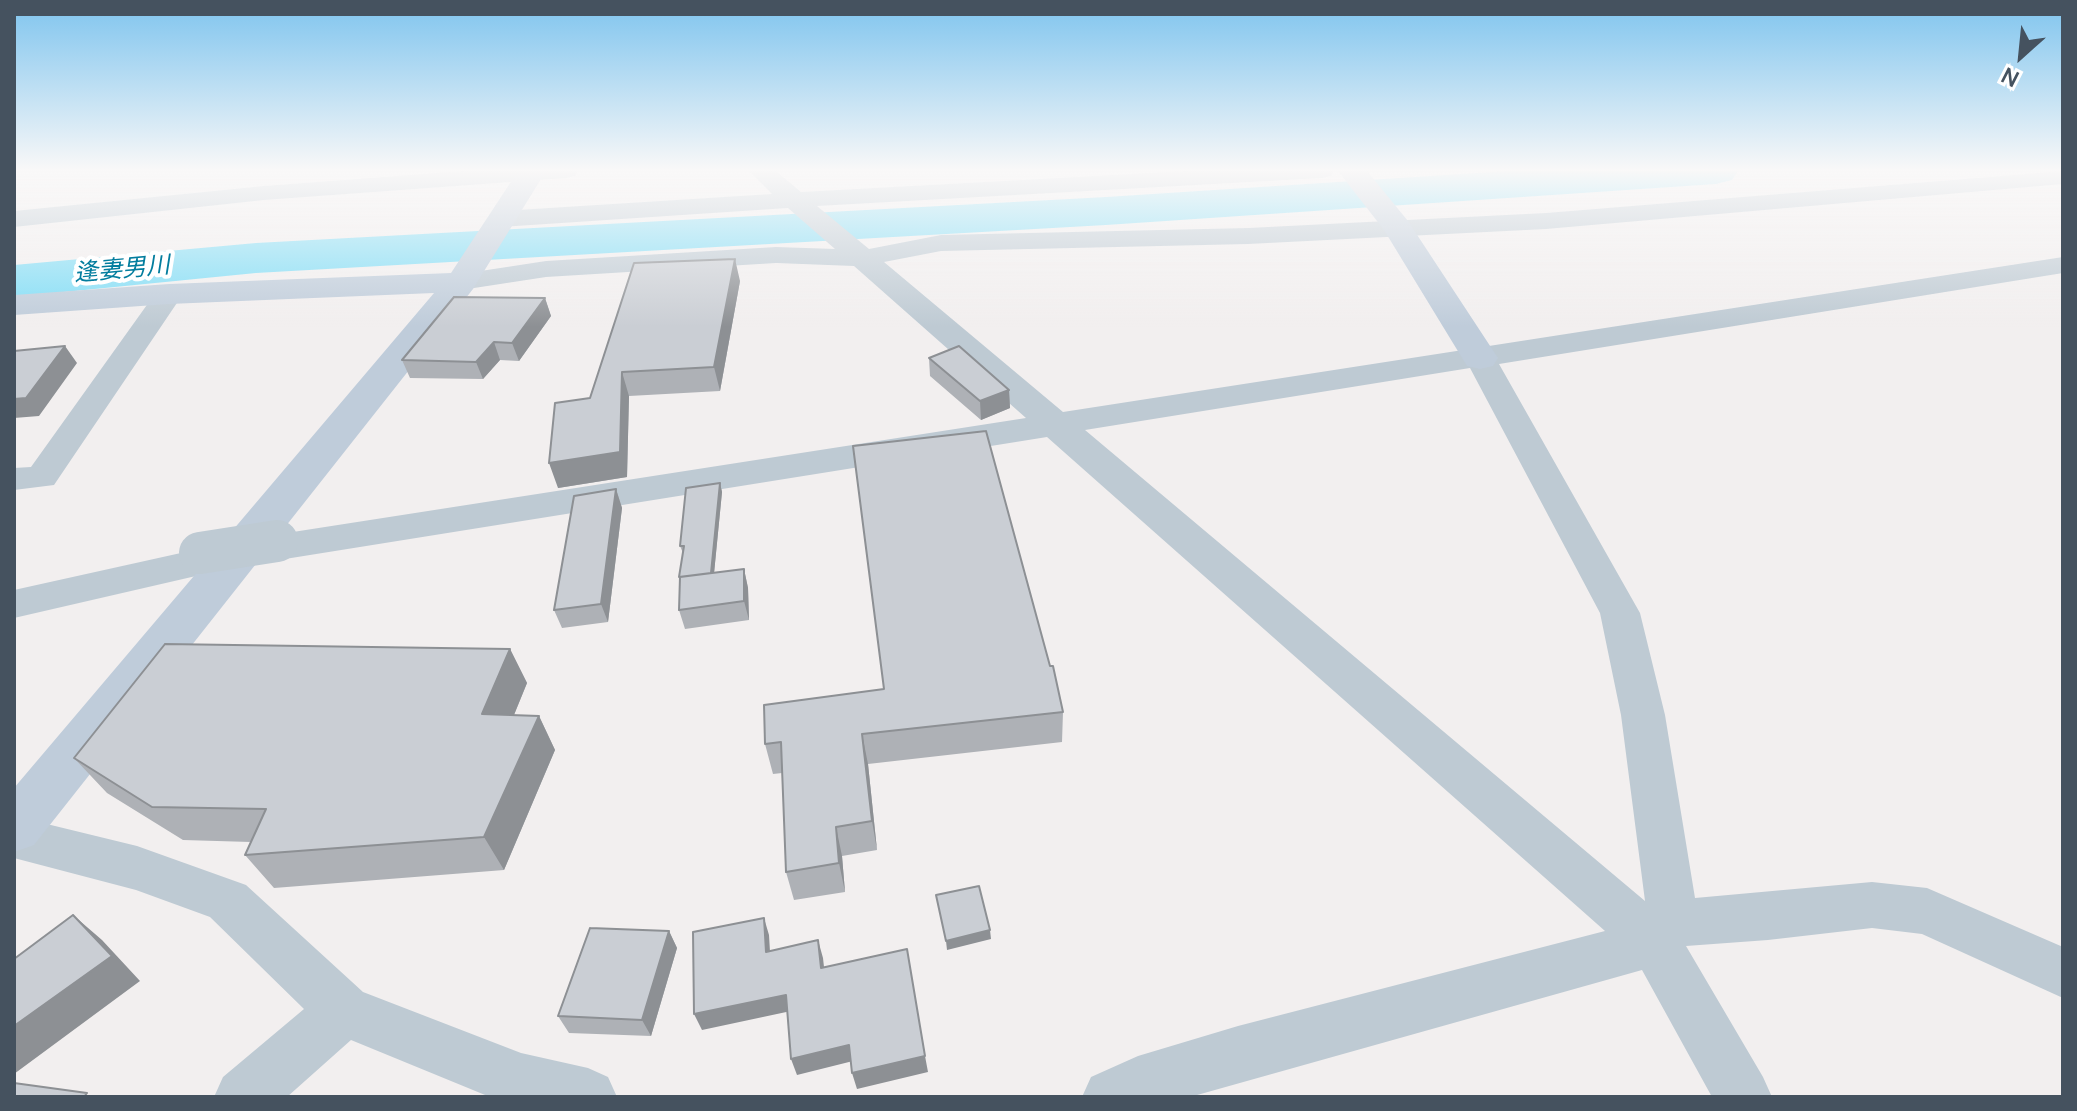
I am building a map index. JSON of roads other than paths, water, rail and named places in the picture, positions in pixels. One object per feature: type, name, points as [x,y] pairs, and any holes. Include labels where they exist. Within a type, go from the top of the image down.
[{"type":"street","points":[[14,828],[218,554],[465,277],[500,223]]},
{"type":"street","points":[[820,223],[1056,425],[1664,933]]},
{"type":"street","points":[[14,305],[776,255],[861,256],[941,243],[1248,236],[1395,225],[1476,223]]},
{"type":"street","points":[[1395,225],[1480,358],[1620,613],[1643,715],[1664,933],[1743,1097]]},
{"type":"street","points":[[218,554],[2063,265]]},
{"type":"street","points":[[14,479],[42,477],[169,294]]},
{"type":"street","points":[[14,604],[277,541]]},
{"type":"street","points":[[14,837],[137,868],[228,901],[344,1011],[521,1089],[588,1097]]},
{"type":"street","points":[[1111,1097],[1138,1085],[1238,1054],[1664,933],[1768,917],[1872,905],[1927,911],[2063,973]]},
{"type":"street","points":[[243,1097],[344,1011]]},
{"type":"waterway","name":"逢妻男川","points":[[14,281],[256,258],[892,223]]}]
